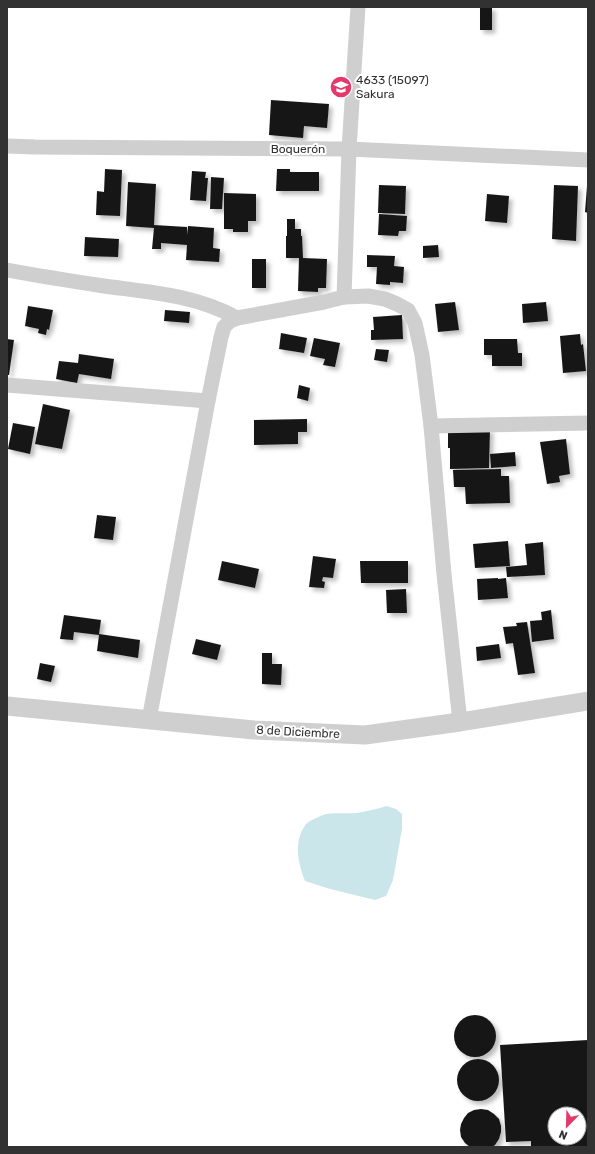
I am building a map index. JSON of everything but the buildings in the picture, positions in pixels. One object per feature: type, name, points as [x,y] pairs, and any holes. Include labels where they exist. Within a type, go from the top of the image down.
[{"type":"street","points":[[344,297],[349,149],[358,7]]},
{"type":"street","name":"Boquerón","points":[[7,146],[349,149],[588,160]]},
{"type":"street","points":[[7,270],[72,282],[175,296],[224,310],[237,318]]},
{"type":"street","points":[[148,720],[208,401],[224,327],[230,321],[237,318],[344,297],[368,296],[385,299],[408,310],[415,323],[422,354],[431,426],[444,574],[460,722]]},
{"type":"street","points":[[7,385],[208,401]]},
{"type":"street","points":[[431,426],[588,423]]},
{"type":"street","name":"8 de Diciembre","points":[[7,706],[254,730],[365,735],[460,722],[588,701]]},
{"type":"water","points":[[387,806],[396,809],[402,814],[402,829],[393,880],[386,896],[375,900],[305,881],[300,867],[298,845],[299,838],[306,824],[326,814],[357,813]]},
{"type":"place","name":"4633 (15097) Sakura","points":[[341,87]]}]
